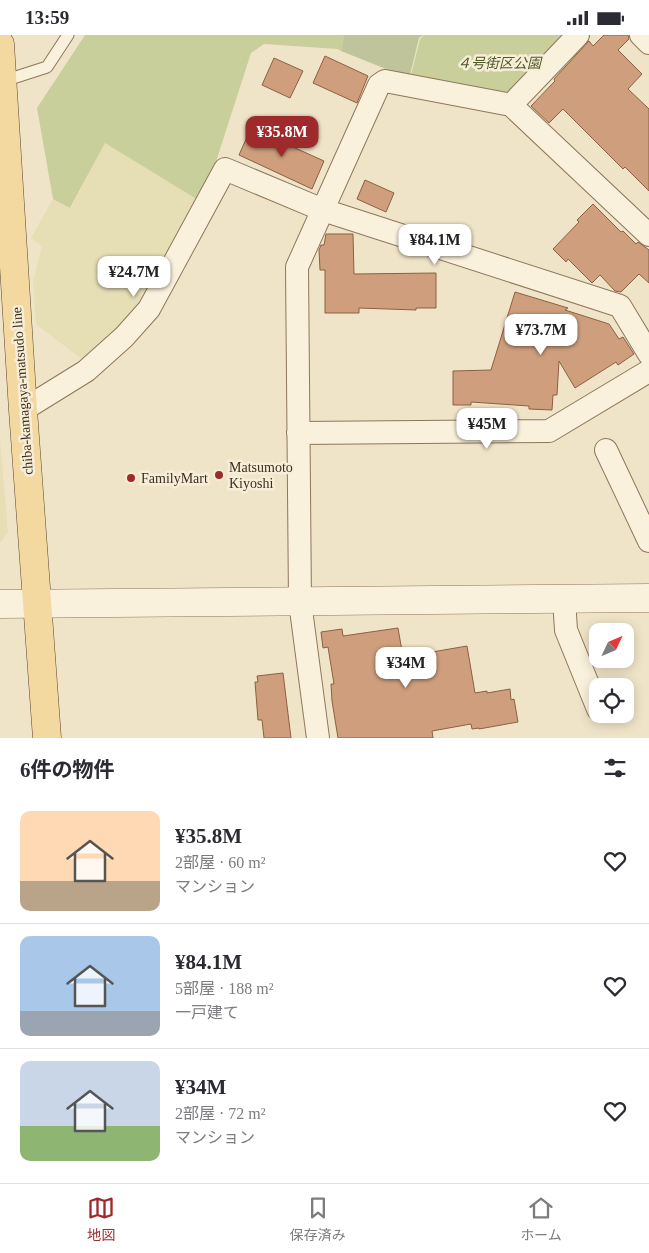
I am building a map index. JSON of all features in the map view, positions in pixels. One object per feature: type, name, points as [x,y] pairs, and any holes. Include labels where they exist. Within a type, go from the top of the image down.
[{"type":"main road","name":"chiba-kamagaya-matsudo line","points":[[0,44],[23,410],[47,738]]},
{"type":"street","points":[[511,105],[578,35]]},
{"type":"street","points":[[640,35],[649,43]]},
{"type":"street","points":[[318,738],[300,601],[296,267],[379,85],[385,81],[511,105],[649,235]]},
{"type":"street","points":[[23,410],[86,371],[124,337],[149,309],[225,169],[323,210],[620,306],[649,354]]},
{"type":"street","points":[[298,433],[549,431],[649,371]]},
{"type":"street","points":[[606,450],[649,541]]},
{"type":"street","points":[[0,604],[649,598]]},
{"type":"street","points":[[564,599],[566,630],[589,687]]},
{"type":"lane","points":[[2,78],[13,78],[47,67],[68,35]]},
{"type":"shaded area","points":[[105,143],[198,200],[153,285],[123,324],[83,360],[36,324],[33,281],[42,246],[31,238],[53,199],[71,208]]},
{"type":"shaded area","points":[[0,439],[8,532],[0,543]]},
{"type":"green space","points":[[85,35],[344,35],[341,51],[337,49],[264,44],[251,53],[213,171],[198,200],[105,143],[70,208],[53,199],[37,108]]},
{"type":"green space","points":[[344,35],[423,35],[419,38],[410,75],[386,69],[341,51]]},
{"type":"green space","name":"４号街区公園","points":[[424,35],[566,35],[512,91],[505,93],[411,75],[420,39]]},
{"type":"building","points":[[604,35],[628,35],[629,39],[618,50],[642,74],[628,89],[649,109],[649,191],[625,167],[623,169],[563,109],[549,123],[531,106],[589,41],[593,46]]},
{"type":"building","points":[[325,56],[368,76],[357,103],[313,83]]},
{"type":"building","points":[[274,58],[303,71],[290,98],[262,85]]},
{"type":"building","points":[[251,128],[324,161],[312,189],[239,155]]},
{"type":"building","points":[[365,180],[394,193],[386,212],[357,199]]},
{"type":"building","points":[[593,204],[621,232],[623,231],[636,244],[638,242],[649,250],[649,283],[639,274],[621,292],[615,291],[600,275],[592,283],[568,259],[566,262],[553,249]]},
{"type":"building","points":[[326,234],[353,234],[354,274],[436,273],[436,308],[416,308],[416,310],[359,308],[359,313],[325,313],[325,270],[320,270],[319,250],[321,245],[324,245]]},
{"type":"building","points":[[515,292],[568,308],[565,310],[609,324],[619,339],[623,337],[634,354],[618,365],[616,362],[575,388],[559,361],[557,395],[553,395],[552,410],[529,409],[529,406],[471,402],[471,405],[453,405],[453,371],[491,370]]},
{"type":"building","points":[[398,628],[403,657],[467,646],[475,693],[510,689],[511,700],[514,699],[518,722],[479,729],[472,729],[471,724],[432,731],[433,738],[338,738],[332,701],[331,684],[334,684],[328,647],[323,648],[321,632],[342,629],[343,636]]},
{"type":"building","points":[[283,673],[291,738],[264,738],[262,720],[258,720],[255,682],[258,682],[257,676]]},
{"type":"place","name":"Matsumoto Kiyoshi","points":[[219,475]]},
{"type":"place","name":"FamilyMart","points":[[131,478]]}]
